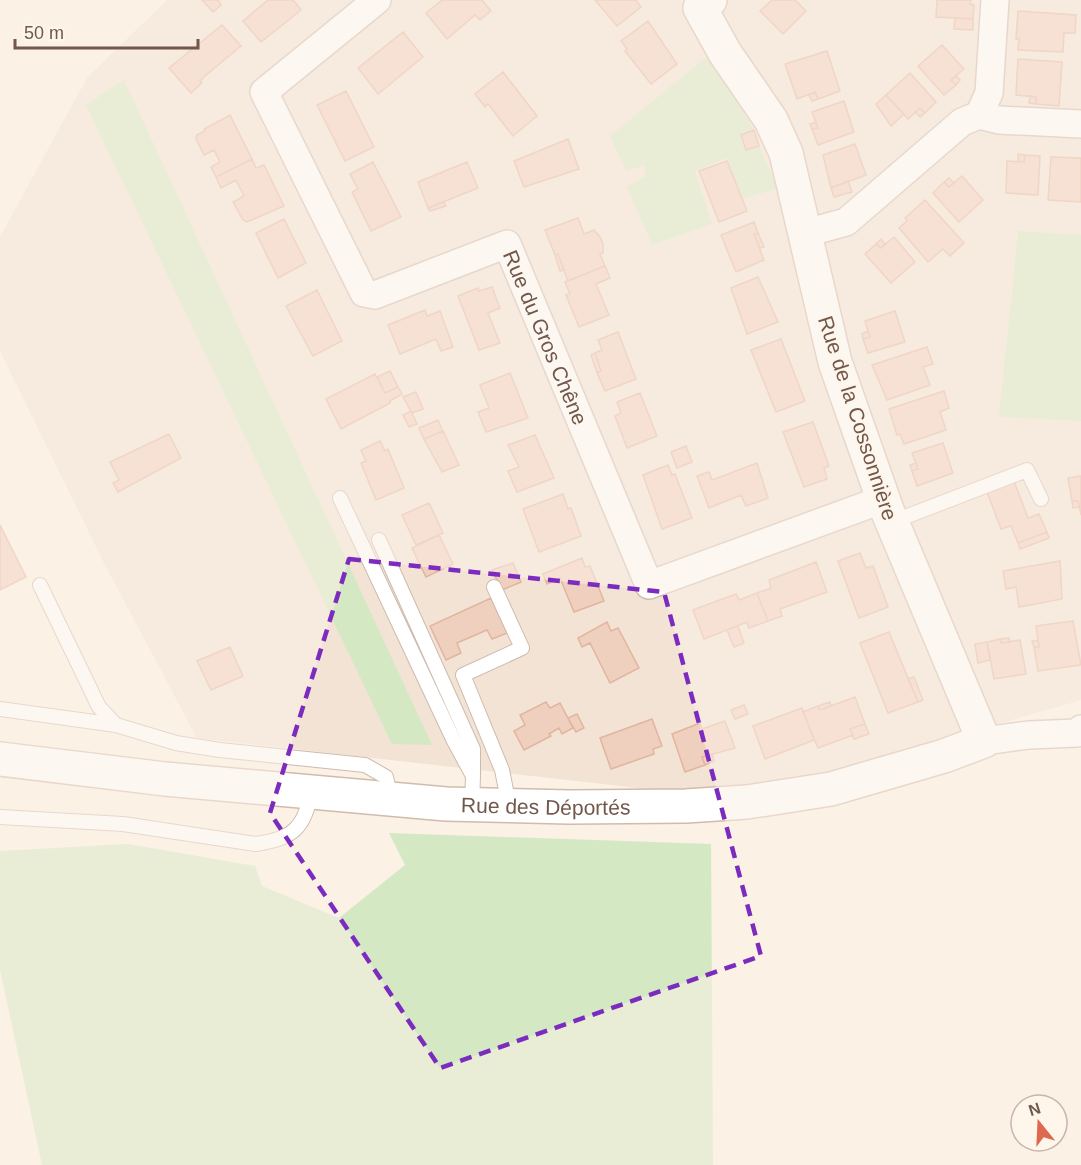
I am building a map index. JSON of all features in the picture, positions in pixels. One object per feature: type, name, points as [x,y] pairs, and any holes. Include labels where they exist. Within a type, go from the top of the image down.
[{"type":"street","name":"Rue du Gros Chêne","points":[[377,0],[264,92],[364,293],[375,295],[507,244],[649,585],[888,511]]},
{"type":"street","points":[[979,115],[989,93],[995,0]]},
{"type":"street","name":"Rue de la Cossonnière","points":[[701,3],[724,53],[771,120],[786,153],[835,362],[888,511],[984,741]]},
{"type":"street","points":[[806,233],[846,222],[962,122],[979,115],[999,120],[1081,124]]},
{"type":"street","name":"Rue des Déportés","points":[[0,759],[165,778],[391,798],[473,790],[508,805],[686,806],[747,802],[831,789],[944,756],[984,741],[1029,735],[1077,733],[1081,729]]},
{"type":"lane","points":[[888,511],[1027,470],[1041,500]]},
{"type":"lane","points":[[340,498],[454,741],[473,790]]},
{"type":"lane","points":[[379,540],[473,749],[473,790]]},
{"type":"lane","points":[[40,585],[99,707],[116,725]]},
{"type":"lane","points":[[494,586],[522,648],[463,675],[502,770],[508,805]]},
{"type":"lane","points":[[0,709],[46,718],[116,725],[176,743],[220,750],[365,765],[386,777],[391,798]]},
{"type":"lane","points":[[0,817],[123,824],[256,844],[278,840],[295,829],[308,811],[312,790]]},
{"type":"highlighted area","points":[[349,559],[664,592],[761,956],[440,1068],[270,813]]},
{"type":"shaded area","points":[[167,0],[1081,0],[1081,700],[833,772],[691,794],[197,738],[105,565],[0,351],[0,237],[87,78]]},
{"type":"green space","points":[[709,55],[754,130],[741,135],[746,150],[759,146],[778,188],[742,199],[727,158],[695,171],[712,224],[652,245],[627,186],[645,177],[645,165],[626,171],[610,136]]},
{"type":"green space","points":[[124,80],[432,745],[392,744],[86,105]]},
{"type":"green space","points":[[1018,231],[1081,235],[1081,421],[999,417]]},
{"type":"green space","points":[[389,833],[711,844],[713,1165],[42,1165],[0,970],[0,851],[128,844],[255,866],[262,886],[339,918],[405,865]]},
{"type":"building","points":[[202,0],[218,0],[221,5],[213,12]]},
{"type":"building","points":[[268,0],[293,0],[301,10],[261,42],[243,21]]},
{"type":"building","points":[[442,0],[482,0],[491,11],[480,20],[475,15],[447,39],[426,13]]},
{"type":"building","points":[[595,0],[636,0],[641,7],[617,26]]},
{"type":"building","points":[[772,0],[795,0],[806,11],[783,34],[760,11]]},
{"type":"building","points":[[937,0],[971,0],[970,4],[974,5],[973,19],[936,17]]},
{"type":"building","points":[[1018,11],[1076,15],[1075,33],[1064,33],[1063,52],[1018,50],[1019,39],[1016,39]]},
{"type":"building","points":[[955,18],[973,19],[973,30],[954,29]]},
{"type":"building","points":[[648,21],[677,64],[651,84],[625,51],[627,49],[621,41]]},
{"type":"building","points":[[222,25],[241,46],[205,76],[200,81],[202,83],[191,93],[169,68]]},
{"type":"building","points":[[403,32],[423,57],[378,94],[358,68]]},
{"type":"building","points":[[942,45],[964,69],[951,80],[956,85],[944,95],[918,66]]},
{"type":"building","points":[[827,51],[840,91],[818,99],[815,92],[797,99],[785,64]]},
{"type":"building","points":[[1018,59],[1062,62],[1059,106],[1036,104],[1036,97],[1016,95]]},
{"type":"building","points":[[503,72],[537,116],[513,136],[488,104],[485,107],[475,94]]},
{"type":"building","points":[[910,73],[936,102],[925,113],[920,108],[908,119],[886,95]]},
{"type":"building","points":[[956,76],[960,80],[956,85],[951,80]]},
{"type":"building","points":[[346,91],[374,147],[345,161],[317,105]]},
{"type":"building","points":[[815,92],[818,99],[812,101],[809,95]]},
{"type":"building","points":[[886,95],[904,114],[891,126],[876,104]]},
{"type":"building","points":[[1030,96],[1036,97],[1036,104],[1029,103]]},
{"type":"building","points":[[844,101],[854,132],[818,145],[812,129],[818,128],[812,112]]},
{"type":"building","points":[[920,108],[925,113],[920,117],[915,112]]},
{"type":"building","points":[[230,115],[252,159],[216,177],[211,167],[220,162],[214,150],[204,155],[196,139],[197,135],[205,131],[204,129]]},
{"type":"building","points":[[816,122],[818,128],[812,129],[810,124]]},
{"type":"building","points":[[754,130],[759,146],[746,150],[741,135]]},
{"type":"building","points":[[568,139],[579,169],[524,187],[514,161]]},
{"type":"building","points":[[855,144],[866,175],[831,188],[823,155]]},
{"type":"building","points":[[1018,154],[1025,155],[1024,162],[1018,161]]},
{"type":"building","points":[[1025,155],[1040,156],[1038,195],[1006,193],[1007,161],[1024,162]]},
{"type":"building","points":[[1051,157],[1081,158],[1081,202],[1048,200]]},
{"type":"building","points":[[252,159],[256,168],[264,165],[284,206],[247,222],[243,220],[233,202],[244,196],[236,180],[221,188],[216,177]]},
{"type":"building","points":[[727,161],[747,211],[719,222],[699,171]]},
{"type":"building","points":[[373,162],[401,217],[371,231],[352,192],[358,189],[350,174]]},
{"type":"building","points":[[467,162],[478,188],[428,208],[418,182]]},
{"type":"building","points":[[962,176],[983,200],[959,222],[933,193],[944,182],[949,187]]},
{"type":"building","points":[[949,178],[954,183],[949,187],[944,182]]},
{"type":"building","points":[[848,181],[852,192],[834,197],[831,188]]},
{"type":"building","points":[[925,200],[964,243],[950,256],[943,249],[928,262],[899,228],[907,221],[905,218]]},
{"type":"building","points":[[444,202],[446,206],[430,211],[428,208]]},
{"type":"building","points":[[578,218],[584,234],[594,230],[600,237],[603,253],[600,254],[605,266],[568,281],[558,254],[555,255],[545,230]]},
{"type":"building","points":[[284,219],[306,263],[278,278],[256,233]]},
{"type":"building","points":[[754,222],[758,233],[754,234],[764,260],[736,272],[721,235]]},
{"type":"building","points":[[758,233],[764,247],[760,248],[754,234]]},
{"type":"building","points":[[894,237],[915,262],[891,283],[865,254],[876,244],[881,248]]},
{"type":"building","points":[[881,239],[885,244],[881,248],[876,244]]},
{"type":"building","points":[[558,254],[564,270],[560,271],[555,255]]},
{"type":"building","points":[[605,266],[610,278],[596,284],[609,315],[579,327],[566,295],[570,294],[565,282]]},
{"type":"building","points":[[758,277],[778,322],[747,334],[731,288]]},
{"type":"building","points":[[492,287],[500,308],[488,313],[500,343],[479,350],[458,296],[478,288],[479,291]]},
{"type":"building","points":[[317,290],[342,341],[313,356],[286,306]]},
{"type":"building","points":[[425,310],[427,316],[440,311],[453,347],[441,351],[436,339],[400,354],[388,325]]},
{"type":"building","points":[[895,311],[905,342],[868,353],[863,339],[870,337],[865,321]]},
{"type":"building","points":[[868,331],[870,337],[863,339],[862,334]]},
{"type":"building","points":[[618,332],[636,379],[605,391],[597,373],[601,371],[595,353],[602,350],[598,340]]},
{"type":"building","points":[[781,339],[805,401],[776,412],[751,350]]},
{"type":"building","points":[[927,347],[933,364],[923,367],[930,385],[887,400],[872,365]]},
{"type":"building","points":[[595,353],[601,371],[597,373],[591,355]]},
{"type":"building","points":[[390,371],[398,387],[385,393],[377,377]]},
{"type":"building","points":[[510,373],[528,418],[486,432],[478,412],[489,408],[480,385]]},
{"type":"building","points":[[375,374],[385,393],[398,387],[402,394],[390,403],[341,429],[326,399]]},
{"type":"building","points":[[944,391],[949,408],[940,412],[946,430],[904,444],[900,434],[897,435],[889,409]]},
{"type":"building","points":[[416,392],[423,409],[412,413],[403,397]]},
{"type":"building","points":[[640,393],[657,436],[627,448],[615,416],[621,413],[617,402]]},
{"type":"building","points":[[411,411],[417,424],[409,427],[403,415]]},
{"type":"building","points":[[438,420],[443,431],[424,439],[419,428]]},
{"type":"building","points":[[813,422],[829,466],[824,468],[827,479],[804,487],[783,432]]},
{"type":"building","points":[[443,431],[459,465],[442,472],[424,439]]},
{"type":"building","points":[[169,434],[181,458],[118,492],[113,483],[119,480],[110,462]]},
{"type":"building","points":[[535,435],[554,478],[517,492],[508,471],[519,467],[508,445]]},
{"type":"building","points":[[380,441],[385,451],[388,449],[404,488],[376,500],[361,463],[366,461],[361,450]]},
{"type":"building","points":[[943,443],[953,473],[917,486],[912,471],[918,469],[912,453]]},
{"type":"building","points":[[686,446],[692,462],[677,468],[671,452]]},
{"type":"building","points":[[757,463],[768,498],[746,506],[741,495],[709,508],[697,476],[709,472],[712,480]]},
{"type":"building","points":[[916,463],[918,469],[912,471],[910,465]]},
{"type":"building","points":[[668,465],[672,475],[675,474],[692,518],[662,529],[643,475]]},
{"type":"building","points":[[1081,476],[1081,515],[1078,501],[1072,501],[1068,478]]},
{"type":"building","points":[[1014,481],[1028,518],[1039,514],[1047,532],[1018,543],[1011,526],[1001,529],[987,492]]},
{"type":"building","points":[[563,494],[568,509],[571,508],[581,536],[539,552],[523,509]]},
{"type":"building","points":[[1072,501],[1078,501],[1079,507],[1073,508]]},
{"type":"building","points":[[429,503],[443,533],[416,545],[402,515]]},
{"type":"building","points":[[0,525],[26,577],[0,590]]},
{"type":"building","points":[[1047,532],[1049,538],[1020,549],[1018,543]]},
{"type":"building","points":[[439,535],[453,564],[426,577],[412,548]]},
{"type":"building","points":[[860,553],[866,568],[873,566],[888,607],[859,618],[838,561]]},
{"type":"building","points":[[582,558],[585,567],[590,566],[604,601],[574,612],[560,578],[547,584],[543,574]]},
{"type":"building","points":[[1060,561],[1062,599],[1019,607],[1016,587],[1006,589],[1003,571]]},
{"type":"building","points":[[816,562],[827,592],[780,609],[782,616],[768,621],[757,593],[771,588],[769,580]]},
{"type":"building","points":[[513,563],[521,582],[502,590],[492,570]]},
{"type":"building","points":[[757,593],[768,621],[749,628],[747,622],[704,639],[693,610],[736,594],[739,600]]},
{"type":"building","points":[[491,598],[507,633],[492,639],[487,630],[457,643],[461,653],[446,660],[430,626]]},
{"type":"building","points":[[1073,621],[1081,665],[1038,671],[1034,647],[1039,647],[1036,626]]},
{"type":"building","points":[[607,622],[611,631],[618,628],[639,668],[610,683],[590,643],[582,647],[578,638]]},
{"type":"building","points":[[738,626],[744,643],[734,647],[727,630]]},
{"type":"building","points":[[889,632],[918,702],[888,713],[860,643]]},
{"type":"building","points":[[1009,638],[1010,642],[1001,643],[1000,639]]},
{"type":"building","points":[[1000,639],[1001,643],[1020,640],[1026,674],[994,679],[987,642]]},
{"type":"building","points":[[1038,640],[1039,647],[1034,647],[1032,641]]},
{"type":"building","points":[[987,642],[990,660],[978,663],[975,644]]},
{"type":"building","points":[[230,647],[243,676],[211,690],[197,661]]},
{"type":"building","points":[[914,677],[923,700],[918,702],[908,679]]},
{"type":"building","points":[[855,697],[865,724],[850,729],[853,735],[818,748],[803,712],[818,706],[820,710]]},
{"type":"building","points":[[546,702],[550,708],[560,703],[573,728],[562,734],[559,728],[549,734],[551,736],[524,750],[514,731],[525,725],[520,715]]},
{"type":"building","points":[[830,702],[831,706],[820,710],[818,706]]},
{"type":"building","points":[[744,705],[748,714],[735,719],[731,710]]},
{"type":"building","points":[[802,708],[814,740],[765,759],[753,726]]},
{"type":"building","points":[[577,714],[584,728],[576,732],[568,718]]},
{"type":"building","points":[[652,719],[662,746],[653,749],[654,754],[611,769],[600,738]]},
{"type":"building","points":[[725,721],[735,748],[702,757],[705,765],[685,772],[672,734],[700,723],[702,729]]},
{"type":"building","points":[[865,724],[869,734],[854,739],[850,729]]},
{"type":"building","points":[[712,754],[714,761],[705,765],[702,757]]}]
